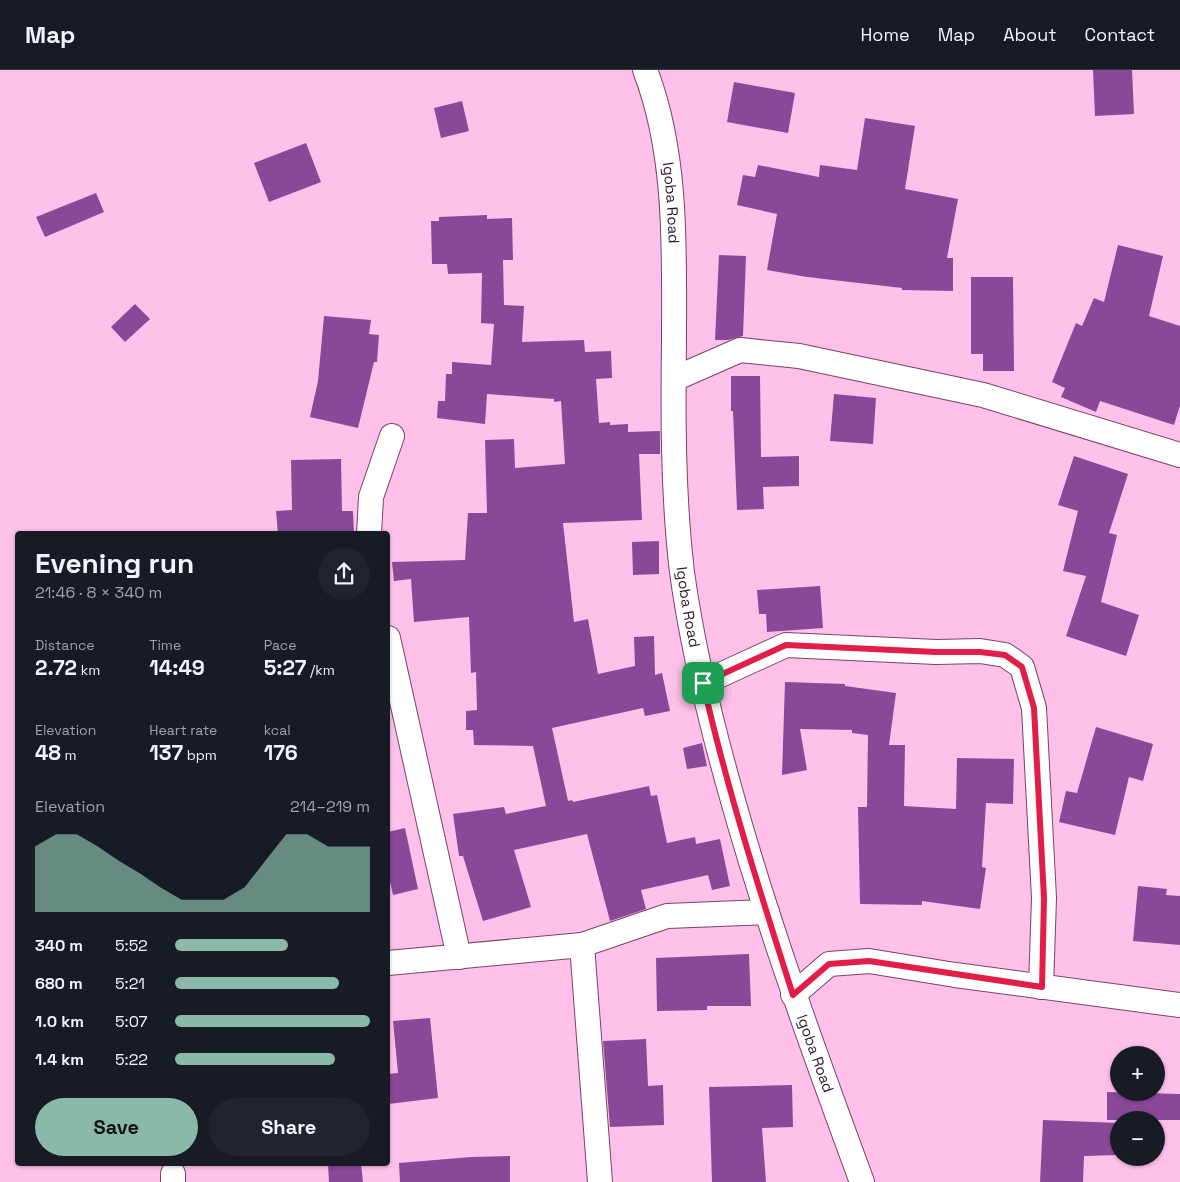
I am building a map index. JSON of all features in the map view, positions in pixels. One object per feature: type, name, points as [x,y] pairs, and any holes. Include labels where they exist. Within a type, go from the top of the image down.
[{"type":"street","name":"Igoba Road","points":[[645,70],[657,101],[669,179],[674,254],[674,468],[682,571],[703,683],[717,744],[793,995],[862,1182]]},
{"type":"street","points":[[674,379],[740,350],[799,356],[982,395],[1180,455]]},
{"type":"street","points":[[369,531],[371,497],[392,436]]},
{"type":"street","points":[[703,683],[786,645],[936,652],[980,652],[1005,655],[1022,667],[1034,708],[1044,898],[1042,987]]},
{"type":"street","points":[[390,647],[459,957]]},
{"type":"street","points":[[390,963],[582,945],[667,916],[767,912]]},
{"type":"street","points":[[582,945],[600,1182]]},
{"type":"street","points":[[793,995],[829,964],[869,961],[1042,987],[1180,1005]]},
{"type":"building","points":[[1093,70],[1132,70],[1134,114],[1095,116]]},
{"type":"building","points":[[734,82],[795,93],[788,133],[727,122]]},
{"type":"building","points":[[462,101],[469,131],[441,138],[434,108]]},
{"type":"building","points":[[865,118],[915,126],[905,189],[958,199],[947,258],[953,258],[953,291],[902,290],[902,288],[807,277],[767,270],[777,214],[737,205],[743,175],[755,177],[758,165],[819,177],[820,165],[857,170]]},
{"type":"building","points":[[306,143],[321,182],[269,202],[254,163]]},
{"type":"building","points":[[96,193],[104,212],[45,237],[36,217]]},
{"type":"building","points":[[487,215],[487,219],[512,218],[513,260],[503,260],[504,305],[524,306],[522,342],[584,340],[585,352],[611,351],[612,378],[596,379],[599,423],[610,422],[610,425],[628,424],[628,432],[660,431],[660,454],[639,454],[642,520],[563,523],[574,622],[588,619],[598,674],[635,666],[634,637],[654,636],[655,675],[662,673],[670,711],[645,716],[643,708],[552,728],[568,801],[572,800],[573,802],[649,786],[651,796],[657,795],[667,843],[695,837],[696,844],[720,839],[730,886],[712,890],[708,875],[641,890],[646,909],[610,921],[587,834],[514,850],[531,907],[483,921],[463,856],[459,856],[453,814],[504,807],[506,814],[546,806],[533,746],[474,745],[473,730],[466,730],[466,711],[477,710],[476,672],[471,673],[469,617],[414,622],[411,579],[394,581],[392,562],[465,560],[468,513],[487,513],[485,440],[514,439],[515,468],[565,464],[561,401],[554,402],[554,399],[487,394],[485,424],[437,418],[438,401],[445,401],[446,374],[452,374],[452,362],[491,365],[494,324],[481,323],[482,273],[448,274],[447,264],[432,264],[431,221],[439,221],[439,217]]},
{"type":"building","points":[[1118,245],[1163,256],[1149,316],[1180,326],[1180,405],[1174,425],[1100,401],[1096,412],[1061,397],[1065,388],[1052,382],[1076,323],[1082,326],[1094,298],[1104,302]]},
{"type":"building","points":[[719,255],[746,256],[743,336],[728,340],[715,340]]},
{"type":"building","points":[[971,277],[1013,277],[1014,371],[983,371],[983,354],[971,354]]},
{"type":"building","points":[[135,304],[150,319],[125,342],[111,327]]},
{"type":"building","points":[[324,316],[371,320],[369,334],[379,335],[377,362],[374,362],[358,428],[310,417],[318,381]]},
{"type":"building","points":[[731,376],[760,376],[761,457],[799,456],[799,486],[763,487],[764,509],[737,510],[733,411],[731,411]]},
{"type":"building","points":[[834,394],[876,398],[873,444],[830,441]]},
{"type":"building","points":[[1074,456],[1128,474],[1109,533],[1117,535],[1101,602],[1139,615],[1126,656],[1066,636],[1086,576],[1063,571],[1078,511],[1058,505]]},
{"type":"building","points":[[341,459],[342,511],[353,511],[354,531],[278,531],[276,511],[292,510],[291,460]]},
{"type":"building","points":[[659,541],[659,574],[633,575],[632,542]]},
{"type":"building","points":[[820,586],[823,628],[767,632],[766,614],[759,614],[757,590]]},
{"type":"building","points":[[785,682],[845,684],[845,686],[896,693],[889,745],[905,745],[904,806],[956,809],[957,758],[1014,759],[1013,804],[986,803],[982,867],[986,868],[980,909],[922,901],[922,905],[860,904],[858,807],[867,807],[868,735],[852,733],[852,730],[800,729],[807,770],[782,775]]},
{"type":"building","points":[[1096,727],[1153,744],[1143,781],[1129,777],[1115,835],[1059,822],[1066,791],[1077,793]]},
{"type":"building","points":[[702,743],[707,766],[687,769],[683,748]]},
{"type":"building","points":[[405,828],[418,889],[393,895],[390,882],[390,832]]},
{"type":"building","points":[[1138,886],[1167,889],[1166,895],[1180,896],[1180,945],[1133,941]]},
{"type":"building","points":[[749,954],[751,1006],[707,1006],[707,1010],[657,1011],[656,958]]},
{"type":"building","points":[[430,1018],[438,1098],[390,1104],[390,1074],[398,1073],[393,1021]]},
{"type":"building","points":[[646,1039],[648,1086],[663,1085],[664,1125],[610,1127],[603,1041]]},
{"type":"building","points":[[792,1085],[793,1127],[762,1128],[766,1182],[712,1182],[709,1087]]},
{"type":"building","points":[[1107,1092],[1110,1092],[1110,1101],[1165,1101],[1165,1094],[1180,1094],[1180,1120],[1165,1120],[1165,1111],[1110,1111],[1110,1120],[1107,1120]]},
{"type":"building","points":[[1043,1120],[1110,1123],[1110,1155],[1084,1156],[1083,1182],[1040,1182]]},
{"type":"building","points":[[510,1156],[510,1182],[400,1182],[399,1163]]},
{"type":"building","points":[[328,1166],[361,1166],[363,1182],[329,1182]]},
{"type":"route","points":[[786,645],[936,652],[980,652],[1005,655],[1022,667],[1034,708],[1044,898],[1042,987],[955,976],[869,961],[829,964],[793,995],[743,837],[717,744],[703,683],[786,645]]}]
